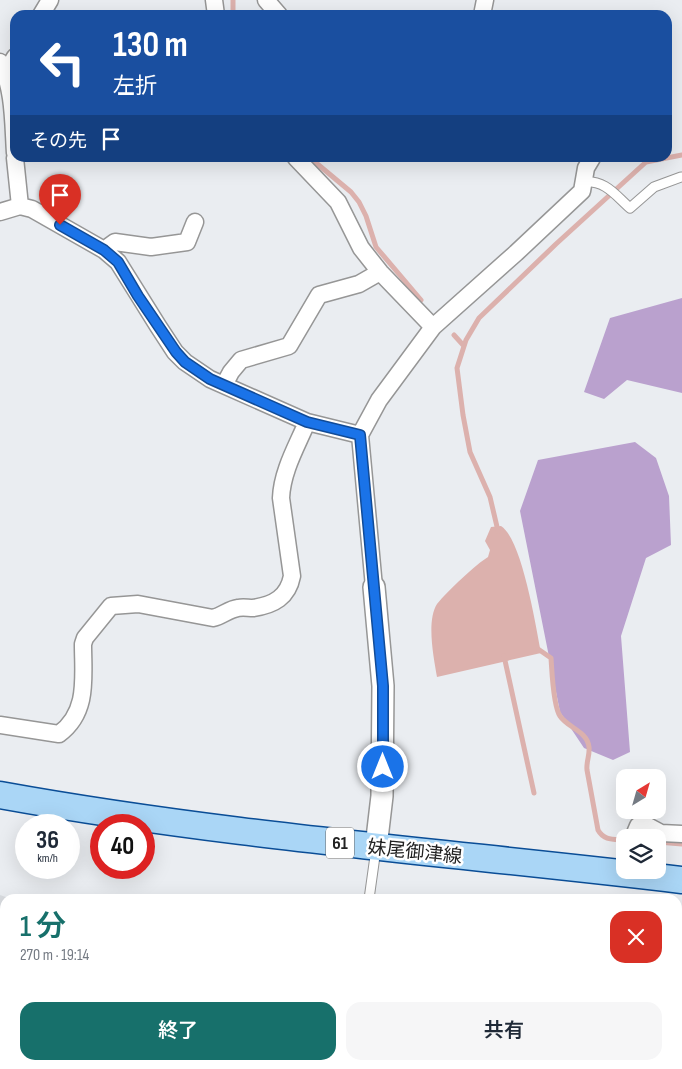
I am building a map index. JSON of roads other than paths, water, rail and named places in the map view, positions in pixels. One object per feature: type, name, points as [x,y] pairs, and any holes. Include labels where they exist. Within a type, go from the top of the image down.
[{"type":"main road","name":"妹尾御津線","points":[[0,795],[102,812],[376,848],[616,871]]},
{"type":"main road","name":"妹尾御津線","points":[[666,878],[682,880]]},
{"type":"street","points":[[266,0],[275,10]]},
{"type":"street","points":[[3,67],[10,98]]},
{"type":"street","points":[[15,162],[20,206]]},
{"type":"street","points":[[300,162],[338,202],[361,248],[380,272],[433,327]]},
{"type":"street","points":[[376,848],[382,796],[383,686],[360,435],[379,400],[433,327],[582,191],[586,168],[590,162]]},
{"type":"street","points":[[0,212],[20,206],[32,209],[104,250],[118,262],[143,304],[176,352],[196,371],[307,422],[360,435]]},
{"type":"street","points":[[104,250],[115,242],[150,247],[187,242],[195,222]]},
{"type":"street","points":[[224,385],[231,372],[241,360],[288,346],[319,295],[359,284],[380,272]]},
{"type":"street","points":[[0,725],[59,734],[69,727],[77,714],[82,695],[83,644],[85,638],[111,606],[138,604],[213,618],[236,608],[252,608],[267,605],[280,599],[290,585],[292,576],[281,498],[282,487],[284,477],[307,422]]},
{"type":"street","points":[[637,829],[638,826],[648,826],[654,829]]},
{"type":"street","points":[[666,833],[682,834]]},
{"type":"lane","points":[[584,182],[604,185],[630,208],[654,187],[681,178]]},
{"type":"lane","points":[[370,894],[376,848]]},
{"type":"waterway","points":[[233,0],[233,10]]},
{"type":"waterway","points":[[672,157],[682,155]]},
{"type":"waterway","points":[[315,162],[351,192],[359,202],[366,216],[376,247],[421,300]]},
{"type":"waterway","points":[[498,531],[490,497],[470,452],[463,415],[457,368],[466,340],[479,318],[556,244],[646,162]]},
{"type":"waterway","points":[[454,335],[464,346]]},
{"type":"waterway","points":[[538,649],[551,658],[554,697],[560,716],[581,733],[588,742],[587,770],[598,830],[606,838],[616,839]]},
{"type":"waterway","points":[[504,656],[534,793]]},
{"type":"waterway","points":[[666,843],[682,844]]}]
